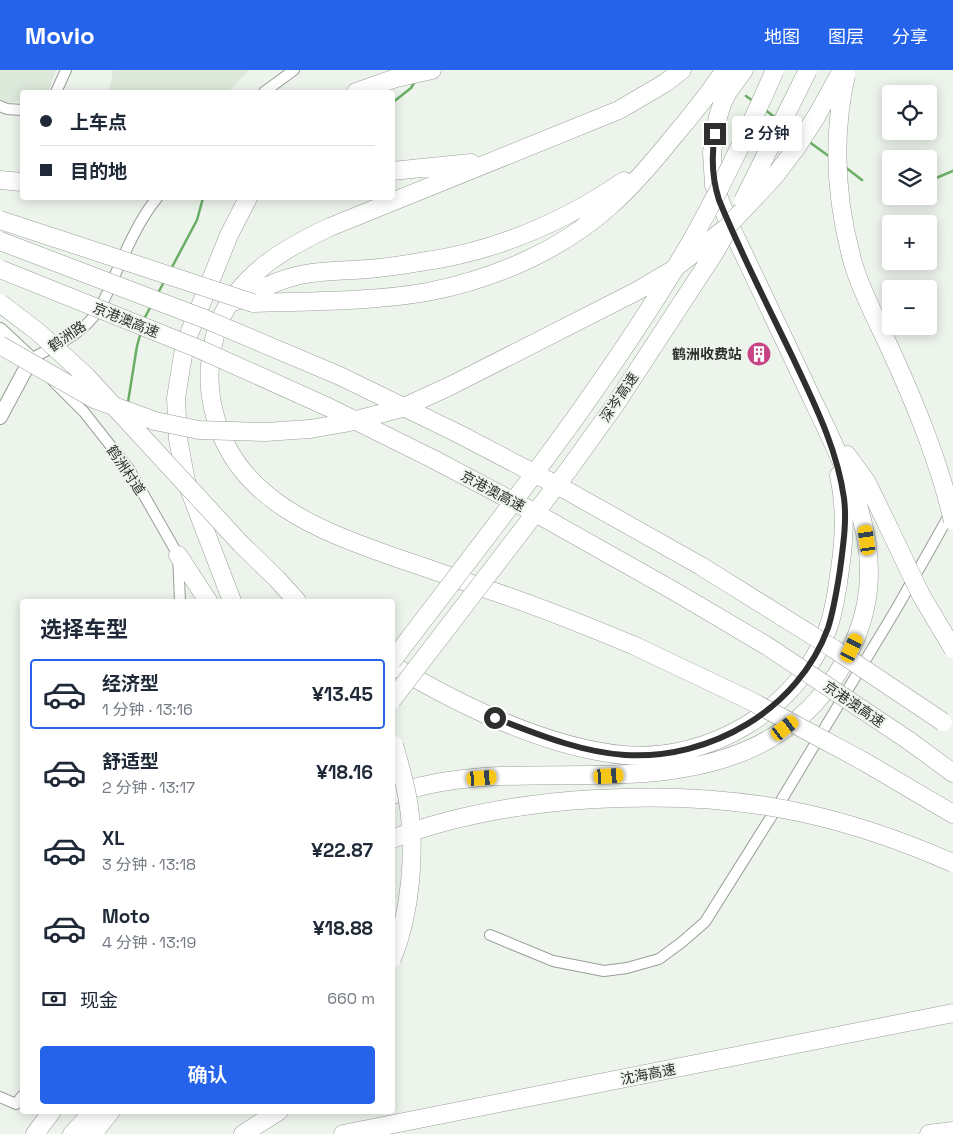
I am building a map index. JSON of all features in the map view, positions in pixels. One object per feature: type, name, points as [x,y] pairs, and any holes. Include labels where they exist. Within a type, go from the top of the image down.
[{"type":"highway","points":[[362,90],[396,78],[432,70]]},
{"type":"highway","points":[[682,70],[665,83],[619,110],[330,227],[297,243],[266,263],[246,280],[220,321],[210,363],[213,406],[218,429],[229,451],[243,472],[263,492],[290,512],[317,528],[345,540],[514,598],[635,646],[751,701],[863,761],[953,814]]},
{"type":"highway","points":[[0,220],[254,303],[359,299],[427,292],[495,274],[526,261],[583,227],[632,186],[708,96],[725,70]]},
{"type":"highway","points":[[395,793],[432,784],[464,779],[644,774],[702,765],[737,756],[770,740],[800,716],[823,694],[843,665],[860,631],[867,602],[868,551],[862,513],[845,468],[726,219],[714,186],[712,152],[718,117],[728,92],[744,70]]},
{"type":"highway","name":"深岑高速","points":[[395,657],[545,459],[643,317],[690,242],[732,165],[775,70]]},
{"type":"highway","name":"深岑高速","points":[[395,696],[568,469],[630,382],[715,252],[757,176],[808,70]]},
{"type":"highway","points":[[0,345],[94,399],[155,421],[200,430],[265,432],[310,429],[345,423],[402,408],[450,386],[637,291],[672,271],[726,228],[774,176],[811,125],[842,70]]},
{"type":"highway","points":[[847,70],[838,124],[838,181],[845,231],[854,265],[920,416],[938,467],[953,521]]},
{"type":"highway","points":[[228,306],[266,287],[295,276],[316,272],[369,269],[423,262],[478,250],[514,239],[572,214],[601,197],[660,154]]},
{"type":"highway","points":[[395,172],[462,164],[506,156]]},
{"type":"highway","points":[[0,180],[20,182]]},
{"type":"highway","points":[[231,599],[186,481],[178,439],[176,398],[181,362],[189,334],[226,244],[247,200]]},
{"type":"highway","name":"京港澳高速","points":[[0,241],[214,323],[340,376],[459,434],[566,490],[701,566],[834,649],[948,726]]},
{"type":"highway","name":"京港澳高速","points":[[0,269],[199,349],[328,407],[433,459],[539,515],[767,646],[953,772]]},
{"type":"highway","points":[[0,303],[38,332],[87,377],[241,544],[295,599]]},
{"type":"highway","points":[[823,422],[866,481],[921,595],[953,649]]},
{"type":"highway","points":[[395,667],[462,704],[531,732],[600,752],[625,755],[665,753],[702,745],[751,723],[778,701],[800,677],[828,628],[843,548],[845,524],[844,498],[823,422]]},
{"type":"highway","points":[[178,555],[207,599]]},
{"type":"highway","points":[[276,579],[301,599]]},
{"type":"highway","points":[[395,752],[408,801],[412,859],[404,920],[395,949]]},
{"type":"highway","points":[[395,838],[427,826],[460,818],[528,806],[606,799],[684,799],[734,802],[802,812],[887,838],[953,863]]},
{"type":"highway","name":"沈海高速","points":[[342,1134],[953,1013]]},
{"type":"highway","points":[[35,1134],[50,1114]]},
{"type":"highway","points":[[40,1134],[55,1114]]},
{"type":"highway","points":[[72,1134],[87,1114]]},
{"type":"highway","points":[[72,1134],[91,1114]]},
{"type":"highway","points":[[93,1134],[109,1114]]},
{"type":"highway","points":[[244,1133],[274,1114]]},
{"type":"highway","points":[[929,1134],[953,1131]]},
{"type":"street","points":[[57,90],[66,70]]},
{"type":"street","points":[[267,90],[294,70]]},
{"type":"street","points":[[0,106],[7,109],[20,110]]},
{"type":"street","name":"鹤洲路","points":[[31,359],[80,330],[94,317],[137,230],[155,200]]},
{"type":"street","points":[[0,330],[31,359],[0,417]]},
{"type":"street","name":"鹤洲村道","points":[[31,359],[84,412],[129,469],[178,555],[180,599]]},
{"type":"street","points":[[490,935],[553,961],[604,971],[627,968],[659,959],[705,922],[776,809],[898,606],[953,508]]},
{"type":"street","points":[[0,1098],[19,1100]]},
{"type":"shaded area","points":[[0,70],[56,70],[49,90],[20,90],[20,101],[7,104],[0,102]]},
{"type":"shaded area","points":[[113,70],[249,70],[230,90],[109,90]]},
{"type":"waterway","points":[[395,101],[411,88],[414,83]]},
{"type":"waterway","points":[[746,96],[753,101]]},
{"type":"waterway","points":[[764,109],[777,119]]},
{"type":"waterway","points":[[788,126],[798,133]]},
{"type":"waterway","points":[[808,141],[830,157]]},
{"type":"waterway","points":[[845,167],[862,180]]},
{"type":"waterway","points":[[937,178],[953,171]]},
{"type":"waterway","points":[[171,269],[197,220],[202,200]]},
{"type":"waterway","points":[[157,295],[165,280]]},
{"type":"waterway","points":[[144,319],[151,306]]},
{"type":"waterway","points":[[128,402],[141,332]]},
{"type":"place","name":"鹤洲收费站","points":[[759,354]]},
{"type":"route","points":[[495,718],[531,732],[600,752],[645,755],[702,745],[751,723],[778,701],[800,677],[812,660],[828,628],[836,596],[843,548],[845,524],[844,498],[823,422],[726,219],[714,186],[712,152],[715,134]]}]
